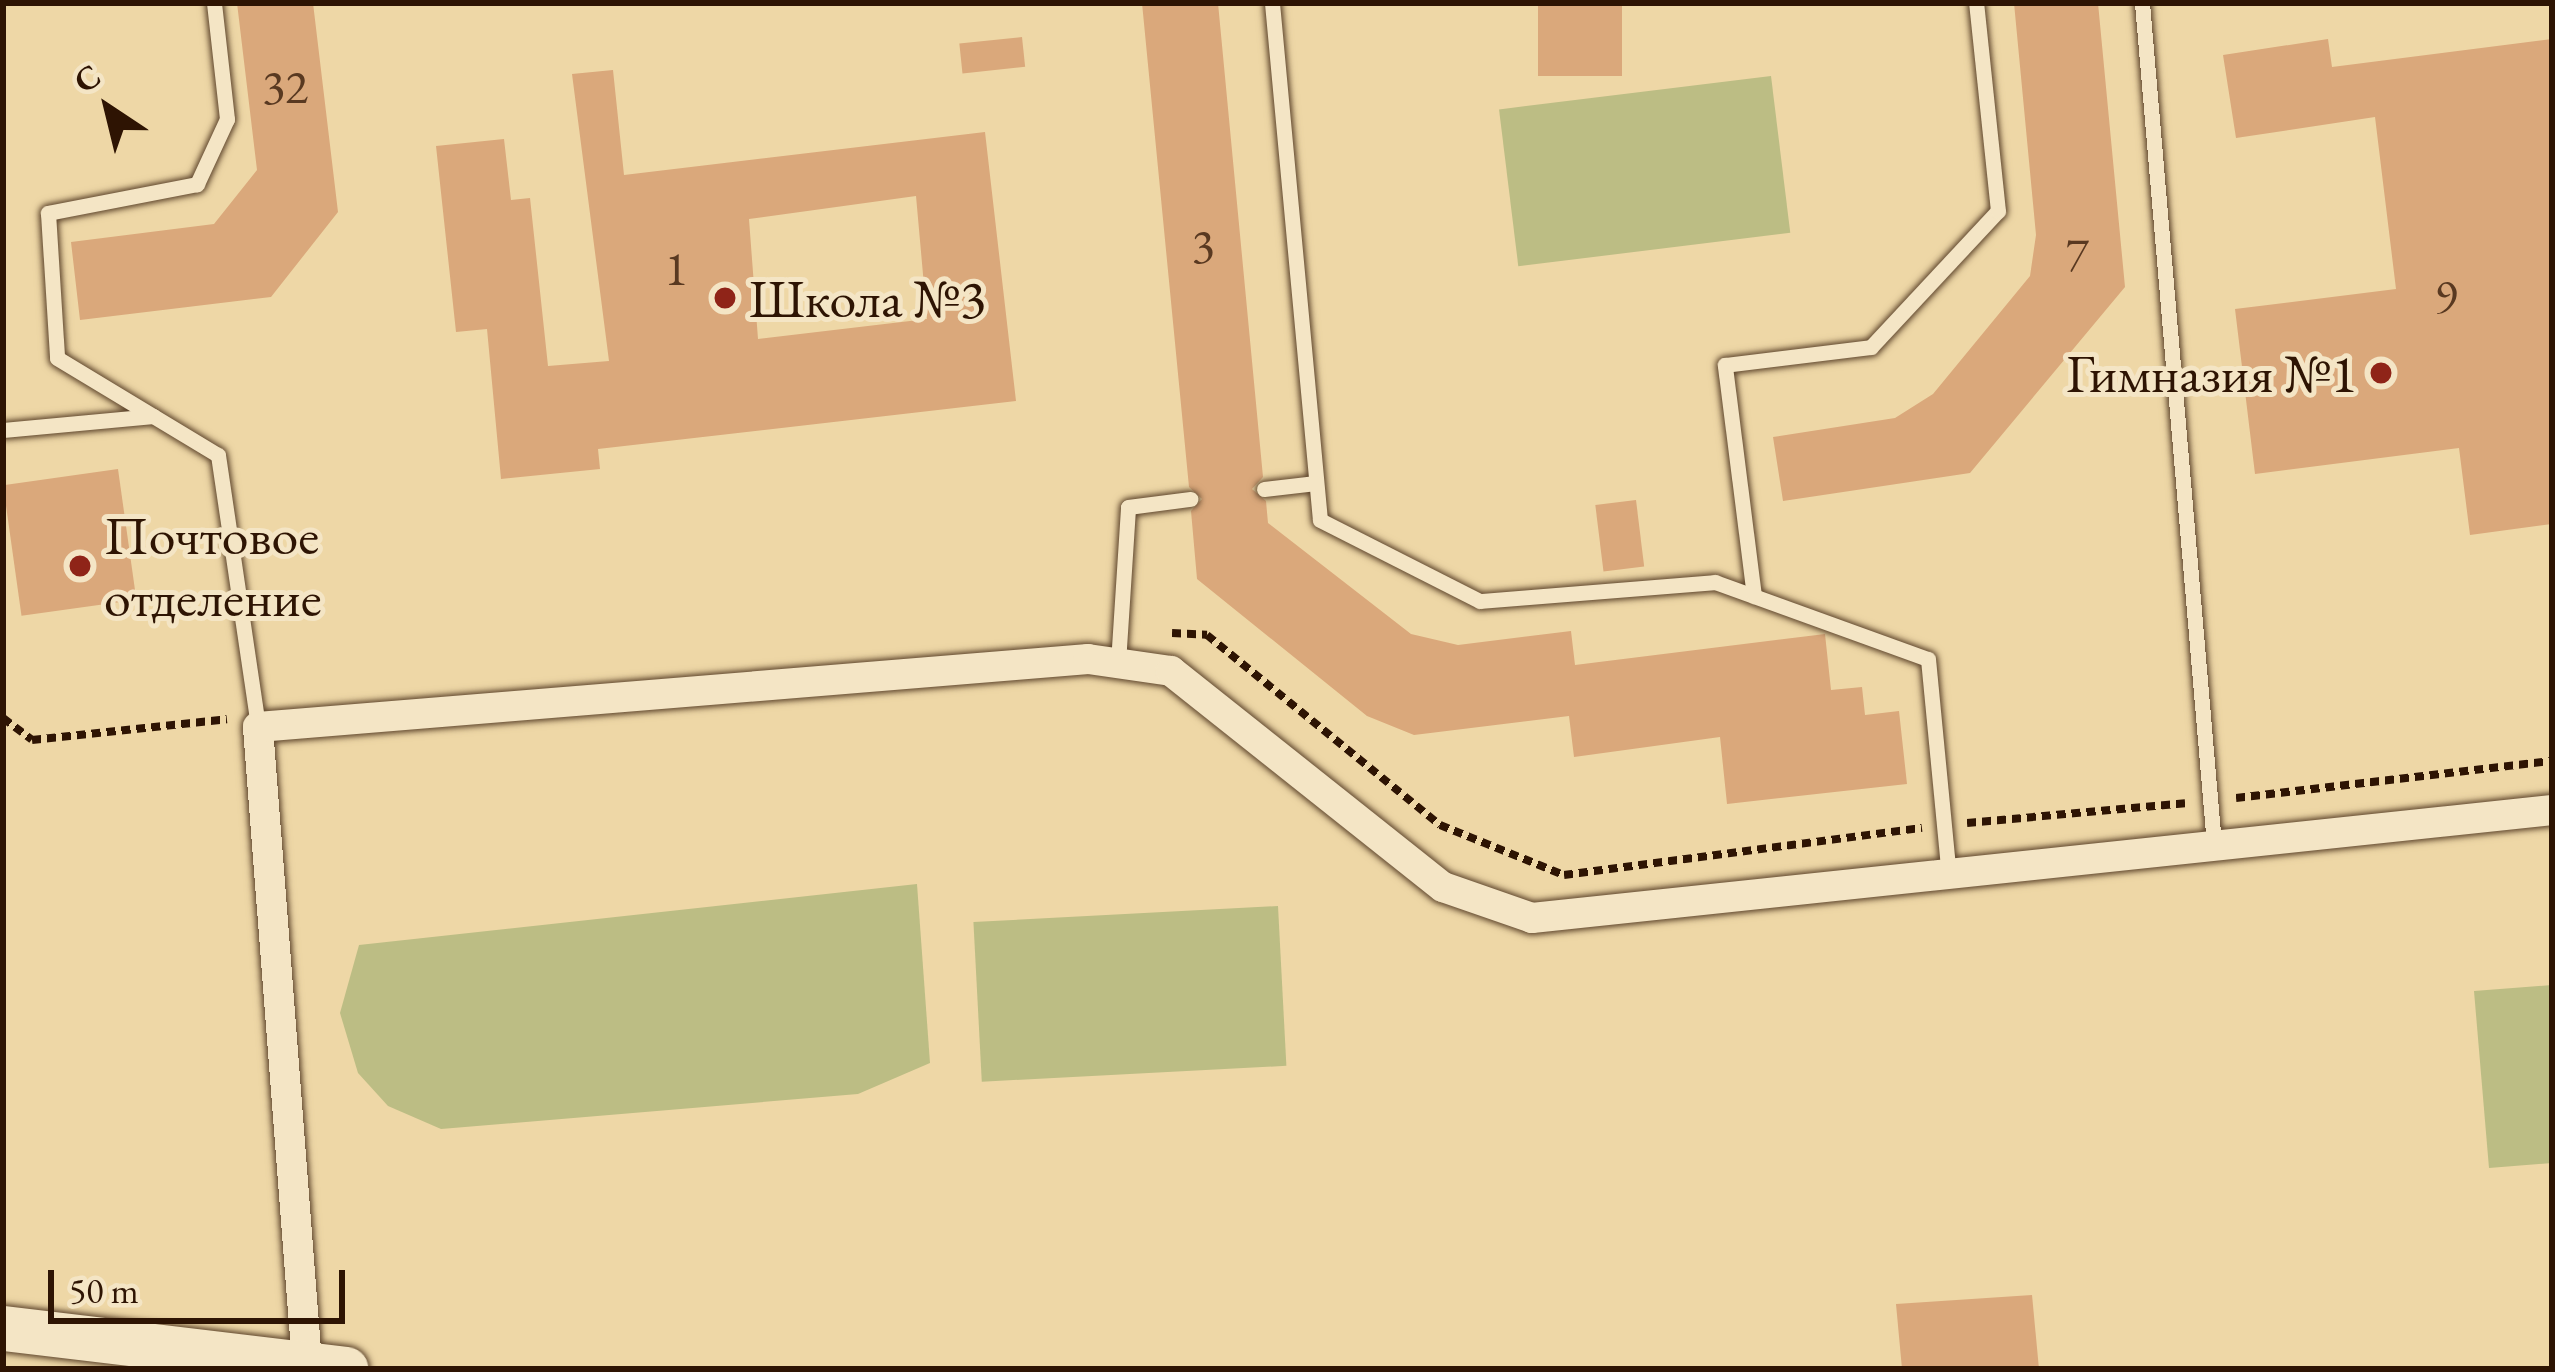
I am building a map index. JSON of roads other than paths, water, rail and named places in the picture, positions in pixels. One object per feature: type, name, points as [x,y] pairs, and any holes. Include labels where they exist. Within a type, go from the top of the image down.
[{"type":"street","points":[[3,1328],[327,1366],[258,727],[1118,663],[1171,671],[1443,887],[1532,918],[1949,881],[2214,845],[2552,810]]},
{"type":"lane","points":[[214,3],[227,119],[197,184],[48,213],[57,358],[218,455],[258,727]]},
{"type":"lane","points":[[1272,3],[1320,520],[1480,601],[1715,582],[1928,658],[1949,881]]},
{"type":"lane","points":[[1754,596],[1725,365],[1871,347],[1998,211],[1976,3]]},
{"type":"lane","points":[[2142,3],[2214,845]]},
{"type":"lane","points":[[3,430],[152,416]]},
{"type":"lane","points":[[1264,489],[1316,483]]},
{"type":"lane","points":[[1118,663],[1128,507],[1190,499]]},
{"type":"place","name":"Школа №3","points":[[725,298]]},
{"type":"place","name":"Гимназия №1","points":[[2381,373]]},
{"type":"place","name":"Почтовое отделение","points":[[80,566]]}]
